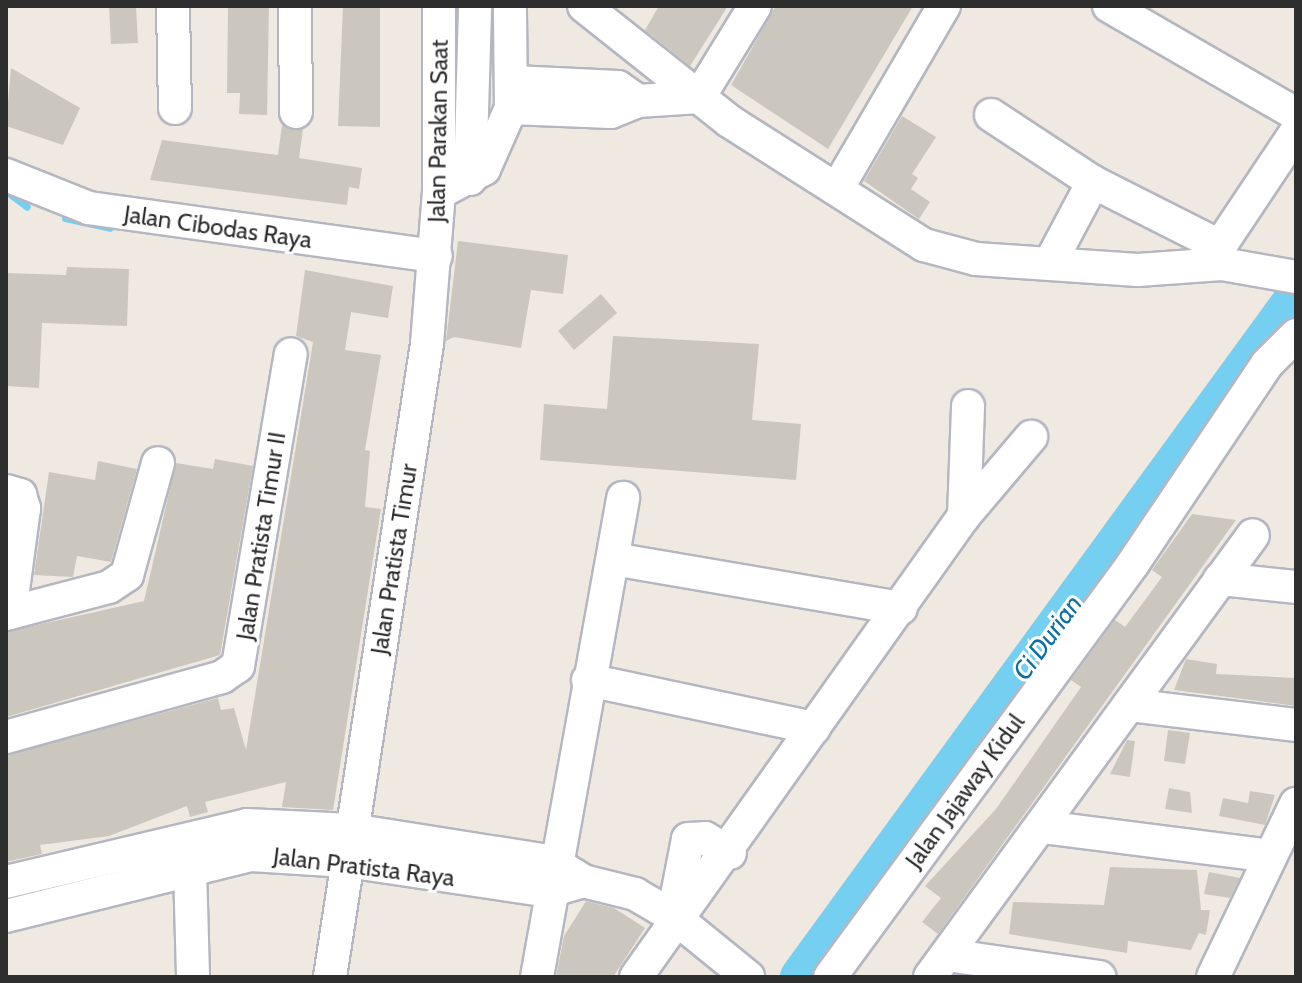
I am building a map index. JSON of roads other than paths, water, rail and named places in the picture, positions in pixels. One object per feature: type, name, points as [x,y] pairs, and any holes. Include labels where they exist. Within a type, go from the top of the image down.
[{"type":"street","points":[[173,6],[175,108]]},
{"type":"street","points":[[295,6],[296,112]]},
{"type":"street","name":"Jalan Parakan Saat","points":[[436,256],[439,6]]},
{"type":"street","points":[[470,179],[475,6]]},
{"type":"street","points":[[439,193],[470,179],[493,154],[512,95],[510,6]]},
{"type":"street","points":[[584,6],[699,97],[924,245],[976,259],[1138,270],[1222,264],[1296,277]]},
{"type":"street","points":[[699,97],[755,6]]},
{"type":"street","points":[[837,189],[944,6]]},
{"type":"street","points":[[1109,6],[1296,114]]},
{"type":"street","points":[[512,95],[611,112],[638,101],[699,97]]},
{"type":"street","points":[[991,115],[1093,182],[1191,237],[1224,240],[1296,132]]},
{"type":"street","name":"Jalan Cibodas Raya","points":[[6,175],[89,208],[436,256]]},
{"type":"street","points":[[1050,263],[1093,182]]},
{"type":"street","name":"Jalan Pratista Timur","points":[[330,977],[436,256]]},
{"type":"street","name":"Jalan Jajaway Kidul","points":[[830,977],[1282,365],[1296,335]]},
{"type":"street","name":"Jalan Pratista Timur II","points":[[6,737],[222,677],[238,666],[291,354]]},
{"type":"street","points":[[964,516],[968,406]]},
{"type":"street","points":[[636,977],[676,918],[730,853],[964,516],[1031,437]]},
{"type":"street","points":[[6,491],[20,495],[24,508],[8,614],[109,587],[127,575],[158,463]]},
{"type":"street","points":[[537,977],[551,876],[623,498]]},
{"type":"street","points":[[939,966],[1253,535]]},
{"type":"street","points":[[613,559],[901,608]]},
{"type":"street","points":[[1220,579],[1296,587]]},
{"type":"street","points":[[588,680],[814,728]]},
{"type":"street","points":[[1129,705],[1296,725]]},
{"type":"street","points":[[1213,977],[1296,804]]},
{"type":"street","points":[[1042,827],[1270,856]]},
{"type":"street","name":"Jalan Pratista Raya","points":[[6,882],[224,829],[283,840],[349,846],[583,881],[635,894],[676,918]]},
{"type":"street","name":"Jalan Pratista Raya","points":[[6,916],[283,840]]},
{"type":"street","points":[[190,868],[193,977]]},
{"type":"street","points":[[676,918],[748,977]]},
{"type":"street","points":[[939,966],[1099,977]]},
{"type":"waterway","points":[[6,191],[27,207]]},
{"type":"waterway","points":[[65,218],[110,228]]},
{"type":"waterway","name":"Ci Durian","points":[[801,977],[1296,298]]}]
